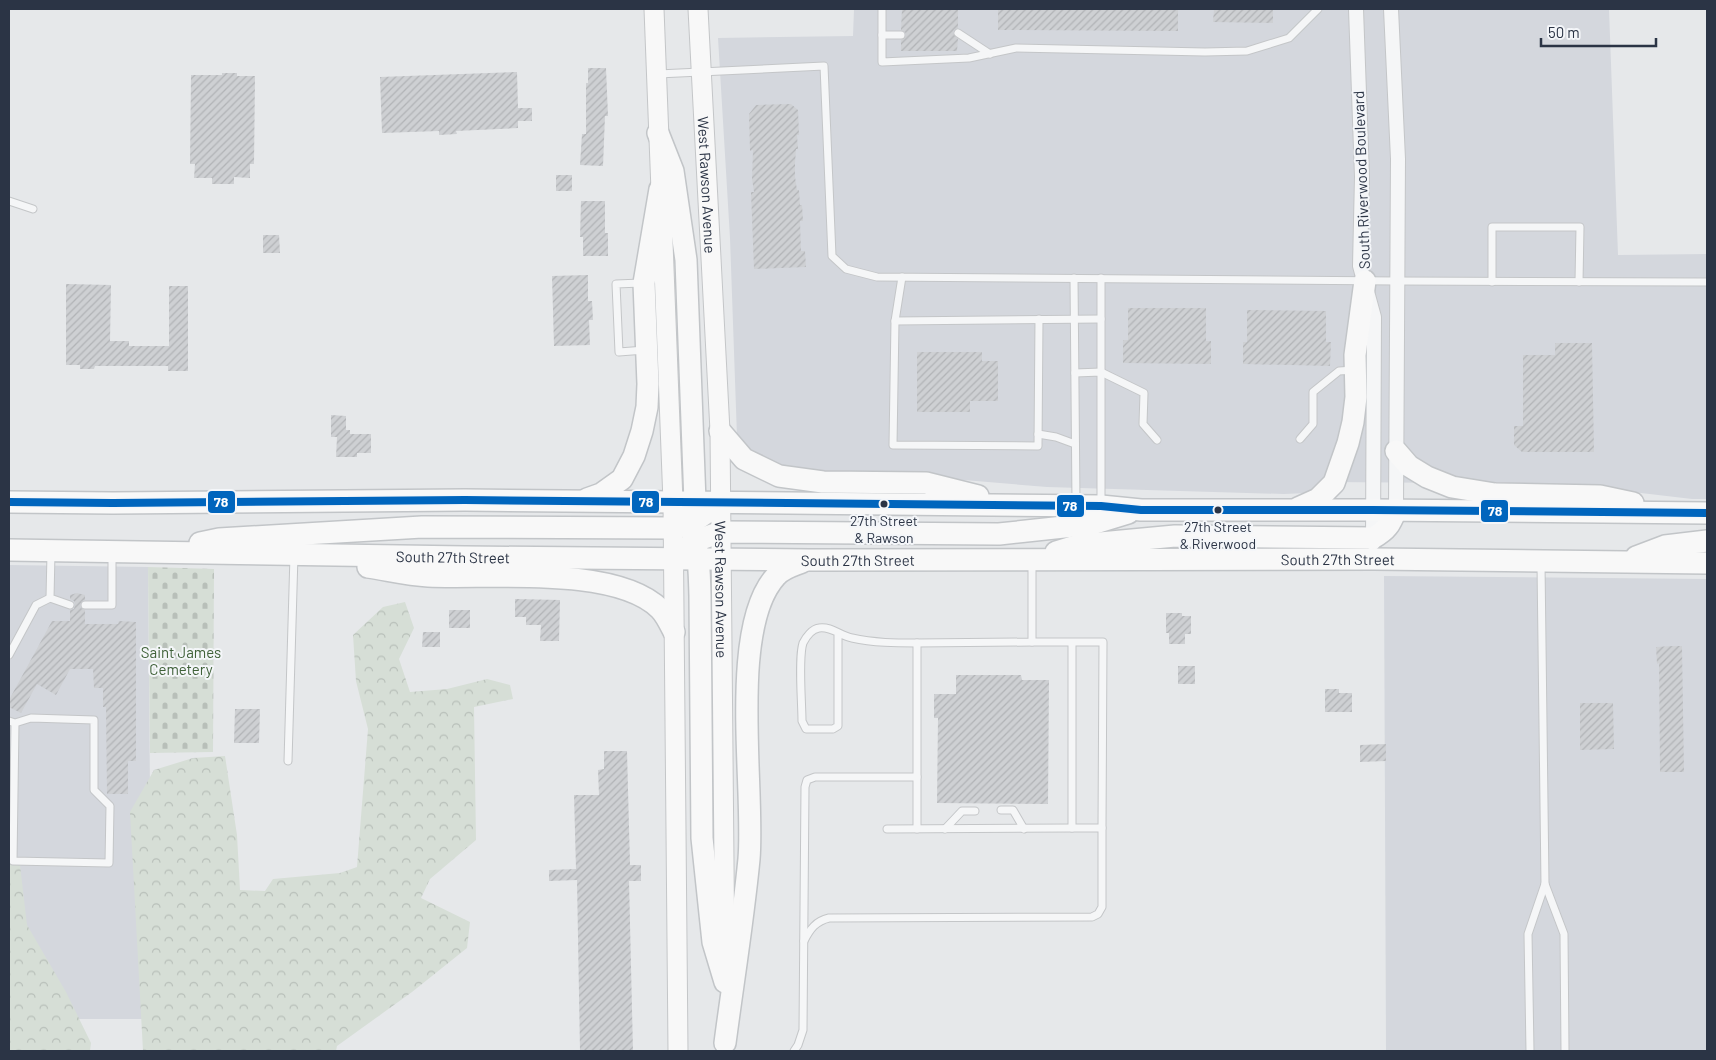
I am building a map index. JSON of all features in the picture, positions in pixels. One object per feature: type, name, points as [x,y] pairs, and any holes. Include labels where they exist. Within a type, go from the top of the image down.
[{"type":"main road","points":[[583,501],[601,494],[622,479],[634,456],[642,431],[648,384],[656,350],[660,189],[654,9]]},
{"type":"main road","name":"West Rawson Avenue","points":[[678,1051],[673,559],[722,502],[698,9]]},
{"type":"main road","points":[[658,133],[673,171],[686,260],[700,596],[702,838],[713,942],[725,982]]},
{"type":"main road","points":[[660,189],[644,283],[656,350],[673,502]]},
{"type":"main road","points":[[1295,510],[1318,499],[1334,483],[1348,443],[1356,397],[1355,355],[1365,281]]},
{"type":"main road","points":[[720,431],[744,459],[779,476],[823,482],[926,483],[1012,505]]},
{"type":"main road","points":[[1396,451],[1409,466],[1427,478],[1452,487],[1495,494],[1600,496],[1678,513]]},
{"type":"main road","name":"South 27th Street","points":[[9,502],[673,502],[697,530]]},
{"type":"main road","name":"South 27th Street","points":[[9,550],[673,559],[722,502],[1101,506],[1141,510],[1707,513]]},
{"type":"main road","points":[[159,551],[219,539],[422,527],[999,534],[1092,524],[1141,510]]},
{"type":"main road","points":[[1032,560],[1079,546],[1175,536],[1373,538],[1384,532],[1396,510]]},
{"type":"main road","points":[[697,530],[722,558]]},
{"type":"main road","points":[[1624,561],[1665,546],[1707,541]]},
{"type":"main road","points":[[294,555],[427,576],[574,578],[609,584],[650,601],[660,609],[674,632]]},
{"type":"main road","name":"West Rawson Avenue","points":[[722,558],[725,1047]]},
{"type":"main road","name":"South 27th Street","points":[[722,558],[809,560],[1374,559],[1707,563]]},
{"type":"main road","points":[[725,1047],[749,857],[748,670],[752,635],[757,614],[768,585],[776,575],[786,568],[809,560]]},
{"type":"street","name":"South Riverwood Boulevard","points":[[1356,9],[1362,177],[1360,266],[1374,317],[1374,559]]},
{"type":"street","points":[[1391,9],[1398,159],[1396,510]]},
{"type":"lane","points":[[882,9],[882,62],[969,58],[1016,48],[1247,52],[1289,38],[1318,9]]},
{"type":"lane","points":[[958,33],[990,54]]},
{"type":"lane","points":[[882,35],[902,35]]},
{"type":"lane","points":[[656,74],[824,66],[832,256],[846,269],[877,277],[1707,282]]},
{"type":"lane","points":[[9,201],[33,209]]},
{"type":"lane","points":[[1492,282],[1492,227],[1580,227],[1579,282]]},
{"type":"lane","points":[[902,277],[895,321],[893,445],[1038,446],[1039,320]]},
{"type":"lane","points":[[1074,278],[1076,506]]},
{"type":"lane","points":[[1101,278],[1101,506]]},
{"type":"lane","points":[[644,283],[616,284],[619,352],[656,350]]},
{"type":"lane","points":[[895,321],[1101,319]]},
{"type":"lane","points":[[1300,438],[1313,424],[1313,392],[1339,371],[1354,370]]},
{"type":"lane","points":[[1075,373],[1101,372],[1144,393],[1144,424],[1157,440]]},
{"type":"lane","points":[[1038,434],[1056,437],[1076,444]]},
{"type":"lane","points":[[50,598],[51,550]]},
{"type":"lane","points":[[85,605],[112,605],[112,551]]},
{"type":"lane","points":[[288,761],[294,555]]},
{"type":"lane","points":[[1032,560],[1032,642]]},
{"type":"lane","points":[[1530,1051],[1528,934],[1545,884],[1541,562]]},
{"type":"lane","points":[[9,655],[36,605],[50,598],[70,605]]},
{"type":"lane","points":[[804,941],[820,920],[829,918],[1092,917],[1098,914],[1102,907],[1103,642],[887,643],[851,638],[838,634],[831,629],[817,628],[806,638],[801,653],[802,720],[806,730],[834,729],[838,726],[838,634]]},
{"type":"lane","points":[[1072,642],[1072,828]]},
{"type":"lane","points":[[917,829],[918,643]]},
{"type":"lane","points":[[31,718],[94,720],[94,790],[110,806],[109,863],[13,862],[12,722],[31,718]]},
{"type":"lane","points":[[794,1051],[803,1030],[805,788],[807,780],[815,777],[918,777]]},
{"type":"lane","points":[[945,829],[962,810],[975,810]]},
{"type":"lane","points":[[1001,810],[1013,810],[1024,828]]},
{"type":"lane","points":[[887,829],[1102,828]]},
{"type":"lane","points":[[1545,884],[1564,934],[1565,1051]]},
{"type":"shaded area","points":[[854,9],[1609,9],[1618,255],[1707,254],[1707,499],[1607,489],[1464,483],[1326,482],[1307,493],[1284,494],[1047,487],[940,478],[803,473],[755,459],[737,437],[730,238],[718,38],[853,36]]},
{"type":"shaded area","points":[[9,565],[148,567],[152,1019],[9,1019]]},
{"type":"shaded area","points":[[1384,576],[1707,579],[1707,1051],[1386,1051]]},
{"type":"green space","name":"Saint James Cemetery","points":[[148,567],[214,569],[213,752],[150,753]]},
{"type":"green space","points":[[405,602],[414,628],[399,659],[410,692],[447,689],[487,679],[510,685],[513,699],[474,707],[476,840],[430,879],[421,898],[470,922],[467,948],[412,992],[337,1046],[336,1051],[143,1051],[130,812],[154,770],[193,758],[225,756],[237,835],[240,890],[265,891],[273,879],[340,873],[357,867],[368,729],[356,681],[353,635],[383,607]]},
{"type":"green space","points":[[9,838],[20,865],[27,925],[66,992],[91,1043],[90,1051],[9,1051]]},
{"type":"building","points":[[902,9],[958,9],[958,28],[953,33],[958,39],[957,51],[901,51],[901,40],[906,35],[901,30]]},
{"type":"building","points":[[998,9],[1178,9],[1178,31],[998,30]]},
{"type":"building","points":[[1214,9],[1273,9],[1273,23],[1213,22]]},
{"type":"building","points":[[588,68],[606,68],[608,116],[605,116],[603,166],[580,165],[582,134],[586,134],[586,83],[588,83]]},
{"type":"building","points":[[517,72],[518,108],[532,108],[532,121],[518,121],[518,128],[456,131],[457,134],[439,135],[439,131],[382,133],[380,77]]},
{"type":"building","points":[[222,73],[237,73],[237,76],[255,76],[254,164],[250,164],[250,178],[234,177],[234,184],[212,184],[212,178],[194,178],[195,164],[190,164],[191,75],[222,75]]},
{"type":"building","points":[[791,104],[798,110],[799,135],[797,135],[798,149],[796,149],[795,177],[797,190],[799,190],[800,205],[802,205],[803,221],[800,221],[801,251],[805,251],[806,267],[754,269],[751,192],[754,192],[752,179],[753,150],[750,151],[749,114],[756,105]]},
{"type":"building","points":[[556,175],[572,175],[572,191],[556,191]]},
{"type":"building","points":[[581,201],[605,201],[605,233],[608,233],[608,256],[583,256],[583,237],[580,237]]},
{"type":"building","points":[[263,235],[279,235],[280,253],[263,253]]},
{"type":"building","points":[[588,275],[588,301],[592,301],[593,320],[589,320],[590,345],[554,346],[552,276]]},
{"type":"building","points":[[66,284],[111,285],[110,341],[129,341],[129,346],[169,346],[169,286],[188,286],[188,371],[168,371],[168,366],[95,366],[94,369],[80,369],[80,365],[66,365]]},
{"type":"building","points":[[1128,308],[1206,308],[1206,341],[1211,341],[1211,364],[1123,363],[1123,340],[1128,340]]},
{"type":"building","points":[[1247,310],[1326,311],[1326,342],[1331,342],[1330,366],[1243,364],[1243,342],[1247,342]]},
{"type":"building","points":[[1555,343],[1592,343],[1594,452],[1522,452],[1514,445],[1514,426],[1523,426],[1523,355],[1555,355]]},
{"type":"building","points":[[917,352],[982,352],[982,361],[998,361],[998,401],[970,401],[970,412],[917,412]]},
{"type":"building","points":[[331,415],[346,416],[346,430],[350,430],[350,434],[371,434],[371,453],[357,453],[357,457],[336,457],[337,437],[331,437]]},
{"type":"building","points":[[77,593],[85,595],[85,600],[80,605],[85,610],[85,624],[118,624],[119,621],[136,622],[136,761],[128,761],[128,794],[107,794],[106,707],[103,707],[103,688],[94,688],[93,669],[70,669],[56,695],[37,684],[21,713],[9,707],[9,700],[52,621],[70,621],[70,610],[74,609],[75,604],[70,599],[70,595]]},
{"type":"building","points":[[515,599],[560,600],[559,641],[540,641],[541,625],[526,625],[526,617],[515,617]]},
{"type":"building","points":[[449,610],[470,610],[470,628],[449,628]]},
{"type":"building","points":[[1166,613],[1182,613],[1182,616],[1191,616],[1191,634],[1185,634],[1185,644],[1169,644],[1169,633],[1166,633]]},
{"type":"building","points":[[423,632],[440,632],[440,647],[422,647]]},
{"type":"building","points":[[1682,646],[1684,772],[1660,772],[1659,663],[1657,664],[1656,647]]},
{"type":"building","points":[[1178,666],[1195,666],[1195,684],[1178,684]]},
{"type":"building","points":[[956,675],[1021,675],[1022,680],[1049,680],[1048,804],[937,803],[938,718],[934,718],[934,694],[956,694]]},
{"type":"building","points":[[1325,689],[1339,689],[1339,693],[1352,693],[1352,712],[1325,712]]},
{"type":"building","points":[[1580,703],[1613,703],[1614,749],[1580,750]]},
{"type":"building","points":[[235,709],[260,709],[259,743],[234,743]]},
{"type":"building","points":[[1386,744],[1386,761],[1360,762],[1360,745]]},
{"type":"building","points":[[604,751],[627,751],[630,865],[641,865],[641,881],[629,881],[633,1051],[580,1051],[577,880],[549,881],[549,870],[576,869],[574,795],[599,795],[598,770],[604,769]]},
{"type":"transit line","name":"78","points":[[9,502],[465,500],[1101,506],[1141,510],[1707,513]]},
{"type":"place","name":"27th Street & Rawson","points":[[884,504]]},
{"type":"place","name":"27th Street & Riverwood","points":[[1218,510]]}]
